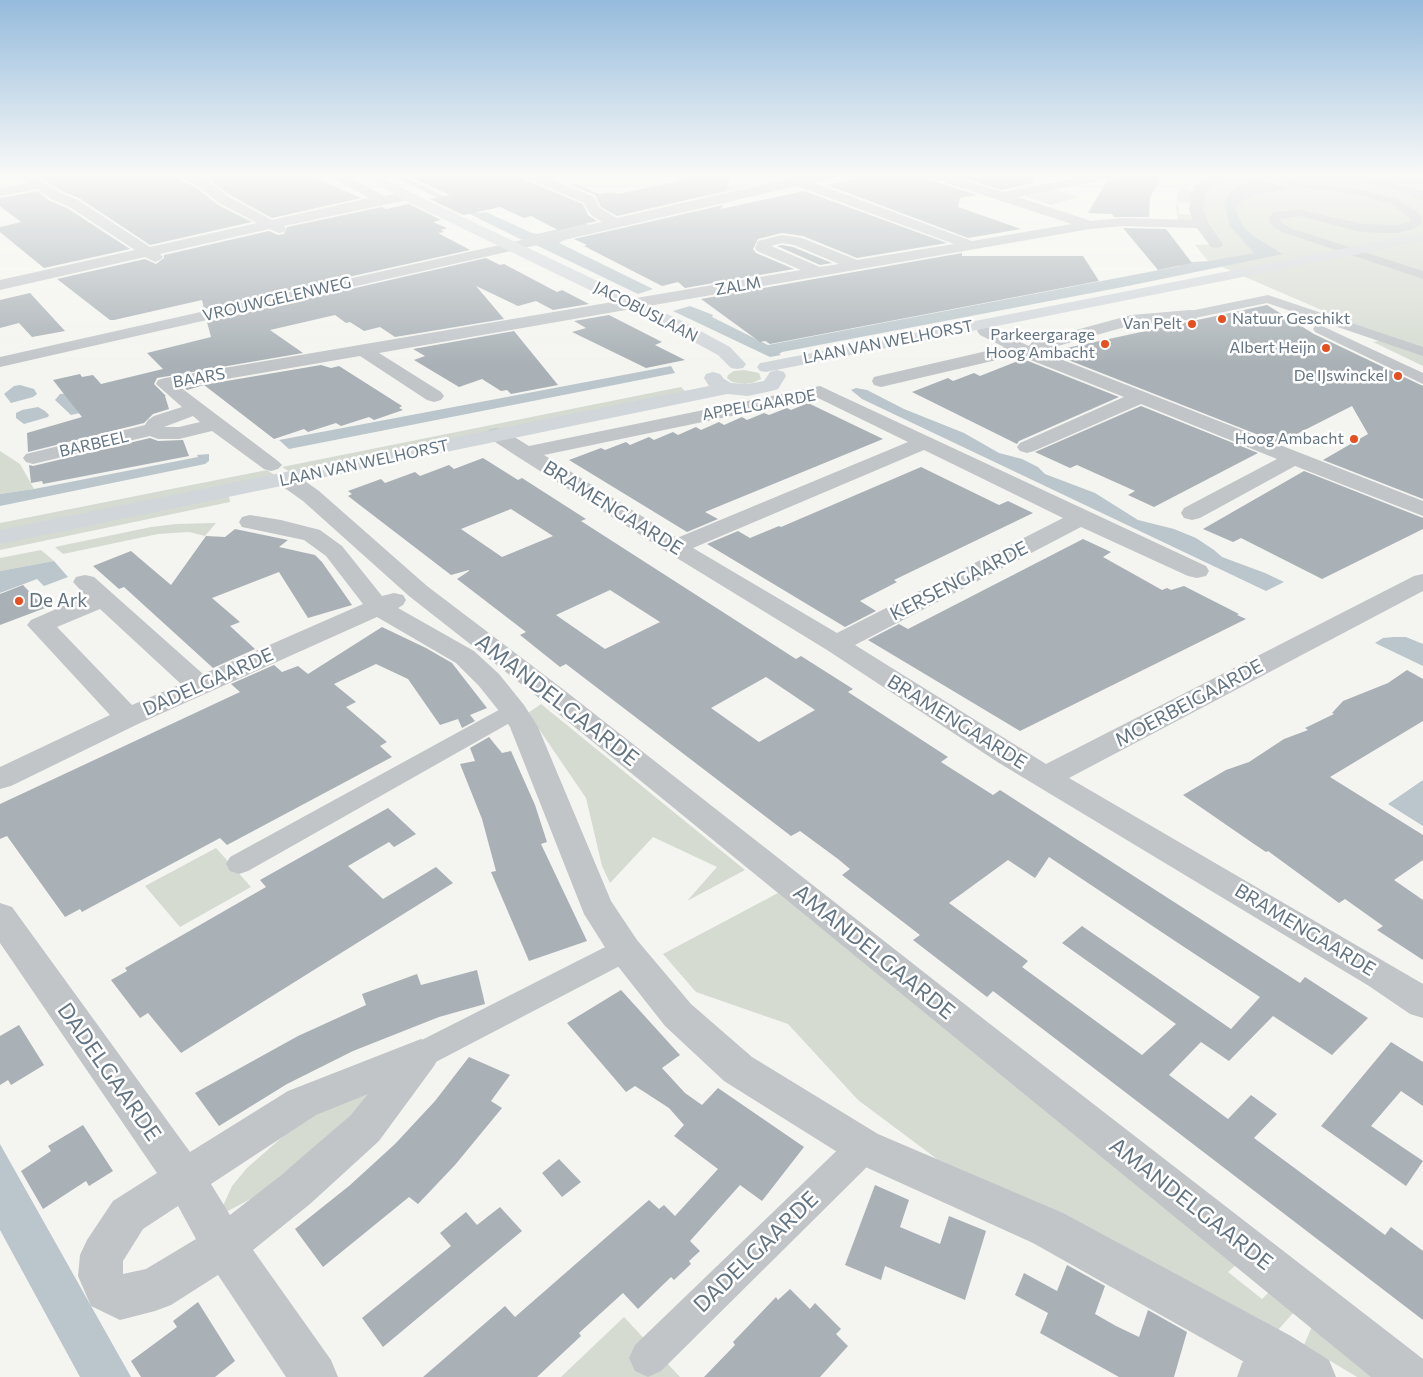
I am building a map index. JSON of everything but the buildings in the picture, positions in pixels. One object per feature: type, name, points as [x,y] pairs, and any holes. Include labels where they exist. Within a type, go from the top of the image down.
[{"type":"main road","name":"JACOBUSLAAN","points":[[495,238],[676,325],[708,344],[710,353],[725,374]]},
{"type":"main road","name":"LAAN VAN WELHORST","points":[[771,372],[1417,238]]},
{"type":"main road","name":"LAAN VAN WELHORST","points":[[771,372],[858,362],[906,348],[1423,247]]},
{"type":"main road","points":[[771,372],[774,382],[761,389],[740,390],[725,374],[771,372]]},
{"type":"main road","name":"LAAN VAN WELHORST","points":[[0,518],[496,434],[725,374]]},
{"type":"main road","name":"LAAN VAN WELHORST","points":[[0,537],[279,472],[725,374]]},
{"type":"street","points":[[126,238],[151,255]]},
{"type":"street","points":[[0,286],[35,281],[225,238]]},
{"type":"street","name":"VROUWGELENWEG","points":[[0,362],[544,238]]},
{"type":"street","points":[[953,238],[971,245]]},
{"type":"street","name":"ZALM","points":[[631,304],[1001,238]]},
{"type":"street","points":[[1211,238],[1216,244]]},
{"type":"street","points":[[1311,238],[1423,275]]},
{"type":"street","points":[[817,271],[762,248],[763,244],[782,239],[797,240],[853,264]]},
{"type":"street","points":[[0,293],[35,281]]},
{"type":"street","points":[[1262,296],[1348,343],[1423,379]]},
{"type":"street","points":[[881,381],[1029,347],[1131,320],[1190,315],[1262,296],[1423,352]]},
{"type":"street","name":"BAARS","points":[[279,472],[165,384],[631,304]]},
{"type":"street","points":[[986,332],[1029,347],[1141,397],[1423,509]]},
{"type":"street","points":[[1348,343],[1374,335]]},
{"type":"street","points":[[363,350],[434,396]]},
{"type":"street","name":"APPELGAARDE","points":[[525,453],[820,392],[925,442]]},
{"type":"street","points":[[1027,447],[1141,397]]},
{"type":"street","name":"BARBEEL","points":[[154,430],[155,424],[161,420],[196,409]]},
{"type":"street","name":"BARBEEL","points":[[33,458],[154,430],[158,433],[179,433],[216,424]]},
{"type":"street","name":"BRAMENGAARDE","points":[[496,434],[675,547],[836,644],[1009,756],[1382,976],[1423,1003]]},
{"type":"street","points":[[675,547],[925,442],[1081,518],[1197,571]]},
{"type":"street","points":[[1192,513],[1294,458]]},
{"type":"street","name":"AMANDELGAARDE","points":[[279,472],[311,496],[327,530],[334,551],[378,607],[465,657],[489,680],[514,711],[524,727],[596,905],[625,950],[678,1015],[738,1069],[864,1147],[1048,1228],[1265,1364],[1312,1377]]},
{"type":"street","name":"KERSENGAARDE","points":[[836,644],[1081,518]]},
{"type":"street","name":"AMANDELGAARDE","points":[[250,522],[281,527],[327,530],[418,591],[570,708],[984,1041],[1408,1377]]},
{"type":"street","name":"MOERBEIGAARDE","points":[[1046,777],[1332,628],[1418,588]]},
{"type":"street","points":[[128,718],[40,625],[95,590],[200,686]]},
{"type":"street","name":"DADELGAARDE","points":[[0,778],[128,718],[418,591]]},
{"type":"street","points":[[239,864],[514,711]]},
{"type":"street","name":"DADELGAARDE","points":[[0,916],[185,1179],[224,1246],[314,1377]]},
{"type":"street","points":[[421,1055],[365,1128],[295,1190],[224,1246],[155,1288],[120,1298],[107,1290],[100,1276],[102,1255],[128,1215],[302,1103],[421,1055],[625,950]]},
{"type":"street","name":"DADELGAARDE","points":[[648,1358],[864,1147]]},
{"type":"shaded area","points":[[559,238],[571,238],[559,243],[653,289],[638,294],[534,244]]},
{"type":"shaded area","points":[[1216,238],[1423,238],[1423,366],[1373,342],[1384,340],[1324,311],[1208,261],[1195,245],[1220,244]]},
{"type":"shaded area","points":[[1241,238],[1257,238],[1283,254],[1123,287],[782,352],[779,354],[781,355],[770,357],[673,311],[690,306],[713,315],[712,317],[768,345],[1180,266],[1176,263],[1210,261],[1254,253]]},
{"type":"shaded area","points":[[671,366],[675,373],[289,449],[279,440]]},
{"type":"shaded area","points":[[744,370],[759,373],[761,379],[745,384],[732,382],[727,378],[734,371]]},
{"type":"shaded area","points":[[20,385],[34,389],[37,394],[33,397],[11,403],[4,394],[14,386]]},
{"type":"shaded area","points":[[681,387],[686,392],[290,472],[282,467]]},
{"type":"shaded area","points":[[856,388],[867,390],[904,409],[964,433],[999,453],[1022,459],[1038,467],[1045,474],[1095,493],[1138,520],[1174,529],[1196,538],[1222,557],[1284,582],[1266,591],[862,399],[851,390]]},
{"type":"shaded area","points":[[68,393],[80,413],[71,415],[55,400],[60,394]]},
{"type":"shaded area","points":[[38,407],[49,415],[48,417],[24,424],[16,418],[16,413],[22,410]]},
{"type":"shaded area","points":[[0,451],[20,464],[34,489],[0,494]]},
{"type":"shaded area","points":[[209,454],[209,461],[205,464],[0,506],[0,494]]},
{"type":"shaded area","points":[[267,470],[276,476],[0,531],[0,523]]},
{"type":"shaded area","points":[[229,496],[230,502],[0,550],[0,542]]},
{"type":"shaded area","points":[[216,523],[205,536],[189,532],[158,534],[63,554],[55,547],[151,527]]},
{"type":"shaded area","points":[[41,550],[54,561],[0,571],[0,558]]},
{"type":"shaded area","points":[[54,561],[68,577],[44,586],[37,579],[0,593],[0,571]]},
{"type":"shaded area","points":[[1406,637],[1423,644],[1423,666],[1375,643],[1383,638]]},
{"type":"shaded area","points":[[541,704],[745,870],[687,901],[717,867],[653,837],[610,883],[602,866],[586,798],[528,713]]},
{"type":"shaded area","points":[[1423,780],[1423,826],[1388,804]]},
{"type":"shaded area","points":[[216,848],[251,887],[180,927],[145,886]]},
{"type":"shaded area","points":[[778,893],[1237,1264],[1228,1272],[1262,1299],[1271,1290],[1295,1311],[1277,1331],[945,1165],[858,1100],[788,1024],[696,992],[663,954]]},
{"type":"shaded area","points":[[367,1089],[370,1103],[254,1197],[228,1211],[222,1208],[232,1186],[247,1168],[280,1139],[319,1108]]},
{"type":"shaded area","points":[[0,1144],[131,1377],[80,1377],[0,1230]]},
{"type":"shaded area","points":[[624,1317],[680,1377],[561,1377]]},
{"type":"shaded area","points":[[1313,1324],[1381,1377],[1357,1377],[1304,1345]]},
{"type":"place","name":"Natuur Geschikt","points":[[1222,319]]},
{"type":"place","name":"Van Pelt","points":[[1192,324]]},
{"type":"place","name":"Parkeergarage Hoog Ambacht","points":[[1105,344]]},
{"type":"place","name":"Albert Heijn","points":[[1326,348]]},
{"type":"place","name":"De IJswinckel","points":[[1398,376]]},
{"type":"place","name":"Hoog Ambacht","points":[[1354,439]]},
{"type":"place","name":"De Ark","points":[[19,601]]}]
